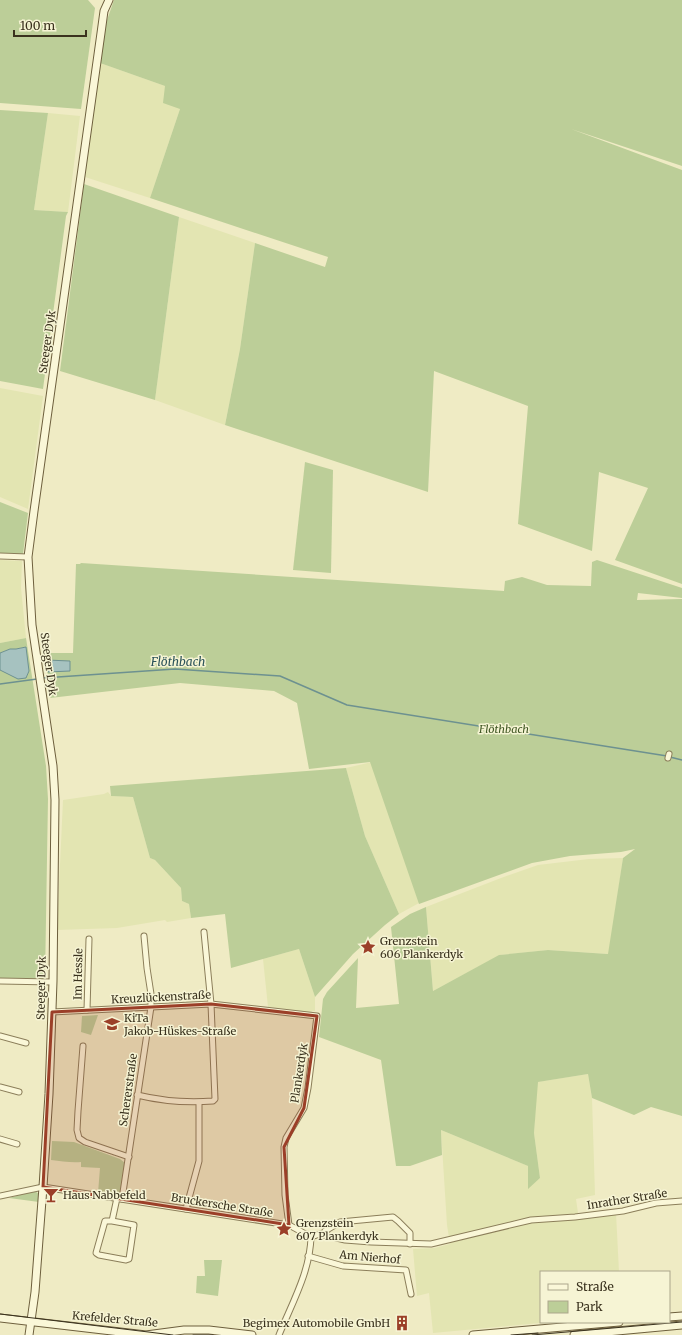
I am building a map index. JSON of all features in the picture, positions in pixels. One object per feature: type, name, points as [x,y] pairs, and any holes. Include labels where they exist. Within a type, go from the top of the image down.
[{"type":"street","name":"Steeger Dyk","points":[[29,1335],[35,1292],[44,1187],[53,982],[55,800],[53,766],[32,625],[28,556],[104,11],[109,0]]},
{"type":"street","points":[[0,556],[28,556]]},
{"type":"street","points":[[138,1095],[169,1101],[199,1102],[213,1101],[214,1099],[211,1004],[204,932]]},
{"type":"street","name":"Schererstraße","points":[[120,1199],[128,1157],[151,1007],[151,994],[144,936]]},
{"type":"street","name":"Im Hessle","points":[[87,1010],[89,939]]},
{"type":"street","points":[[0,981],[53,982]]},
{"type":"street","name":"Kreuzlückenstraße","points":[[52,1012],[211,1004],[318,1016]]},
{"type":"street","name":"Plankerdyk","points":[[289,1225],[285,1195],[284,1147],[286,1138],[304,1108],[318,1016]]},
{"type":"street","points":[[0,1036],[26,1043]]},
{"type":"street","points":[[83,1046],[78,1111],[78,1138],[85,1142],[128,1157]]},
{"type":"street","points":[[0,1086],[19,1092]]},
{"type":"street","points":[[186,1209],[199,1161],[199,1102]]},
{"type":"street","points":[[0,1139],[17,1144]]},
{"type":"street","name":"Bruckersche Straße","points":[[0,1196],[44,1187],[289,1225],[310,1237]]},
{"type":"street","points":[[112,1220],[120,1199]]},
{"type":"street","name":"Inrather Straße","points":[[410,1244],[431,1244],[531,1220],[575,1217],[623,1211],[656,1203],[682,1201]]},
{"type":"street","points":[[280,1335],[297,1294],[308,1256],[310,1237],[323,1232],[340,1222],[393,1217],[410,1233],[410,1244],[345,1240],[323,1232]]},
{"type":"street","points":[[112,1220],[134,1225],[129,1259],[126,1260],[99,1255],[96,1253],[105,1221],[112,1220]]},
{"type":"street","name":"Am Nierhof","points":[[308,1256],[343,1266],[406,1270],[411,1294]]},
{"type":"street","points":[[670,1317],[682,1316]]},
{"type":"street","name":"Krefelder Straße","points":[[0,1318],[147,1335],[184,1330],[209,1330],[252,1335]]},
{"type":"street","points":[[473,1335],[608,1323]]},
{"type":"street","points":[[574,1335],[682,1326]]},
{"type":"highlighted area","points":[[211,1004],[317,1016],[304,1108],[284,1147],[289,1225],[43,1187],[52,1012]]},
{"type":"green space","points":[[0,0],[88,0],[95,8],[81,109],[0,103]]},
{"type":"green space","points":[[114,0],[682,0],[682,166],[571,129],[682,170],[682,584],[615,560],[648,488],[599,472],[592,551],[518,524],[528,406],[434,371],[428,492],[225,425],[240,349],[255,243],[325,267],[328,257],[150,198],[180,109],[163,103],[165,86],[100,63],[106,23]]},
{"type":"green space","points":[[100,63],[165,86],[180,109],[150,198],[85,177]]},
{"type":"green space","points":[[0,110],[48,113],[34,210],[68,212],[66,216],[43,389],[0,381]]},
{"type":"green space","points":[[48,113],[80,116],[68,212],[34,210]]},
{"type":"green space","points":[[84,184],[179,217],[155,400],[60,371]]},
{"type":"green space","points":[[179,217],[255,243],[240,349],[225,425],[155,400]]},
{"type":"green space","points":[[0,388],[43,396],[28,509],[0,497]]},
{"type":"green space","points":[[305,462],[333,470],[331,573],[293,570]]},
{"type":"green space","points":[[0,502],[28,513],[23,554],[0,554]]},
{"type":"green space","points":[[0,560],[22,561],[21,588],[26,638],[0,643]]},
{"type":"green space","name":"Flöthbach","points":[[597,560],[682,588],[682,598],[638,593],[637,600],[682,599],[682,1116],[651,1107],[634,1115],[592,1098],[588,1074],[538,1082],[534,1133],[540,1178],[528,1189],[528,1166],[441,1130],[442,1155],[410,1166],[396,1166],[381,1060],[319,1037],[323,999],[327,992],[358,958],[356,1008],[399,1004],[391,927],[410,914],[426,907],[433,991],[499,955],[548,950],[608,954],[623,858],[635,849],[621,852],[570,856],[532,863],[419,904],[370,762],[309,769],[297,703],[274,691],[180,683],[50,698],[45,653],[73,653],[76,564],[81,563],[504,591],[505,581],[522,577],[547,585],[591,586],[592,562]]},
{"type":"green space","points":[[26,638],[46,766],[48,799],[45,979],[0,978],[0,669],[27,676],[29,671],[25,647],[10,649],[0,653],[0,643]]},
{"type":"green space","points":[[372,762],[419,903],[399,914],[365,836],[346,768]]},
{"type":"green space","points":[[346,768],[365,836],[399,914],[353,954],[315,997],[299,949],[231,968],[225,914],[191,918],[189,904],[182,901],[181,888],[155,860],[150,858],[133,797],[111,796],[110,786]]},
{"type":"green space","points":[[108,792],[111,796],[133,797],[150,858],[155,860],[181,888],[182,901],[189,904],[191,918],[167,922],[165,920],[117,928],[57,930],[63,800],[104,794]]},
{"type":"green space","points":[[623,858],[609,954],[548,950],[500,955],[433,991],[426,907],[538,865],[589,859]]},
{"type":"green space","points":[[299,949],[315,997],[315,1011],[312,1011],[311,1013],[268,1007],[263,959]]},
{"type":"green space","points":[[98,1015],[91,1035],[81,1032],[82,1016]]},
{"type":"green space","points":[[588,1074],[592,1098],[595,1195],[576,1199],[578,1213],[616,1213],[619,1271],[540,1271],[540,1323],[433,1333],[429,1293],[417,1296],[413,1249],[435,1248],[450,1244],[447,1225],[441,1130],[528,1166],[528,1188],[540,1178],[534,1133],[537,1082]]},
{"type":"green space","points":[[52,1141],[74,1142],[120,1159],[125,1163],[121,1191],[119,1194],[98,1193],[100,1168],[81,1167],[81,1162],[51,1160]]},
{"type":"green space","points":[[35,1191],[39,1194],[39,1202],[9,1198]]},
{"type":"green space","points":[[204,1260],[222,1260],[218,1296],[196,1293],[197,1276],[205,1276]]},
{"type":"water","points":[[26,647],[29,671],[26,678],[18,679],[0,670],[0,653],[10,649]]},
{"type":"water","points":[[47,660],[70,661],[70,671],[48,672]]},
{"type":"waterway","name":"Flöthbach","points":[[43,678],[175,669],[280,676],[347,705],[667,756]]},
{"type":"waterway","name":"Flöthbach","points":[[0,684],[37,679]]},
{"type":"waterway","name":"Flöthbach","points":[[670,757],[682,760]]},
{"type":"tram line","points":[[0,1314],[173,1335]]},
{"type":"tram line","points":[[532,1335],[682,1322]]},
{"type":"tram line","points":[[511,1335],[538,1333]]},
{"type":"tram line","points":[[193,1335],[213,1335]]},
{"type":"place","name":"Grenzstein 606 Plankerdyk","points":[[368,947]]},
{"type":"place","name":"KiTa Jakob-Hüskes-Straße","points":[[112,1024]]},
{"type":"place","name":"Haus Nabbefeld","points":[[51,1195]]},
{"type":"place","name":"Grenzstein 607 Plankerdyk","points":[[284,1229]]},
{"type":"place","name":"Begimex Automobile GmbH","points":[[402,1323]]}]
